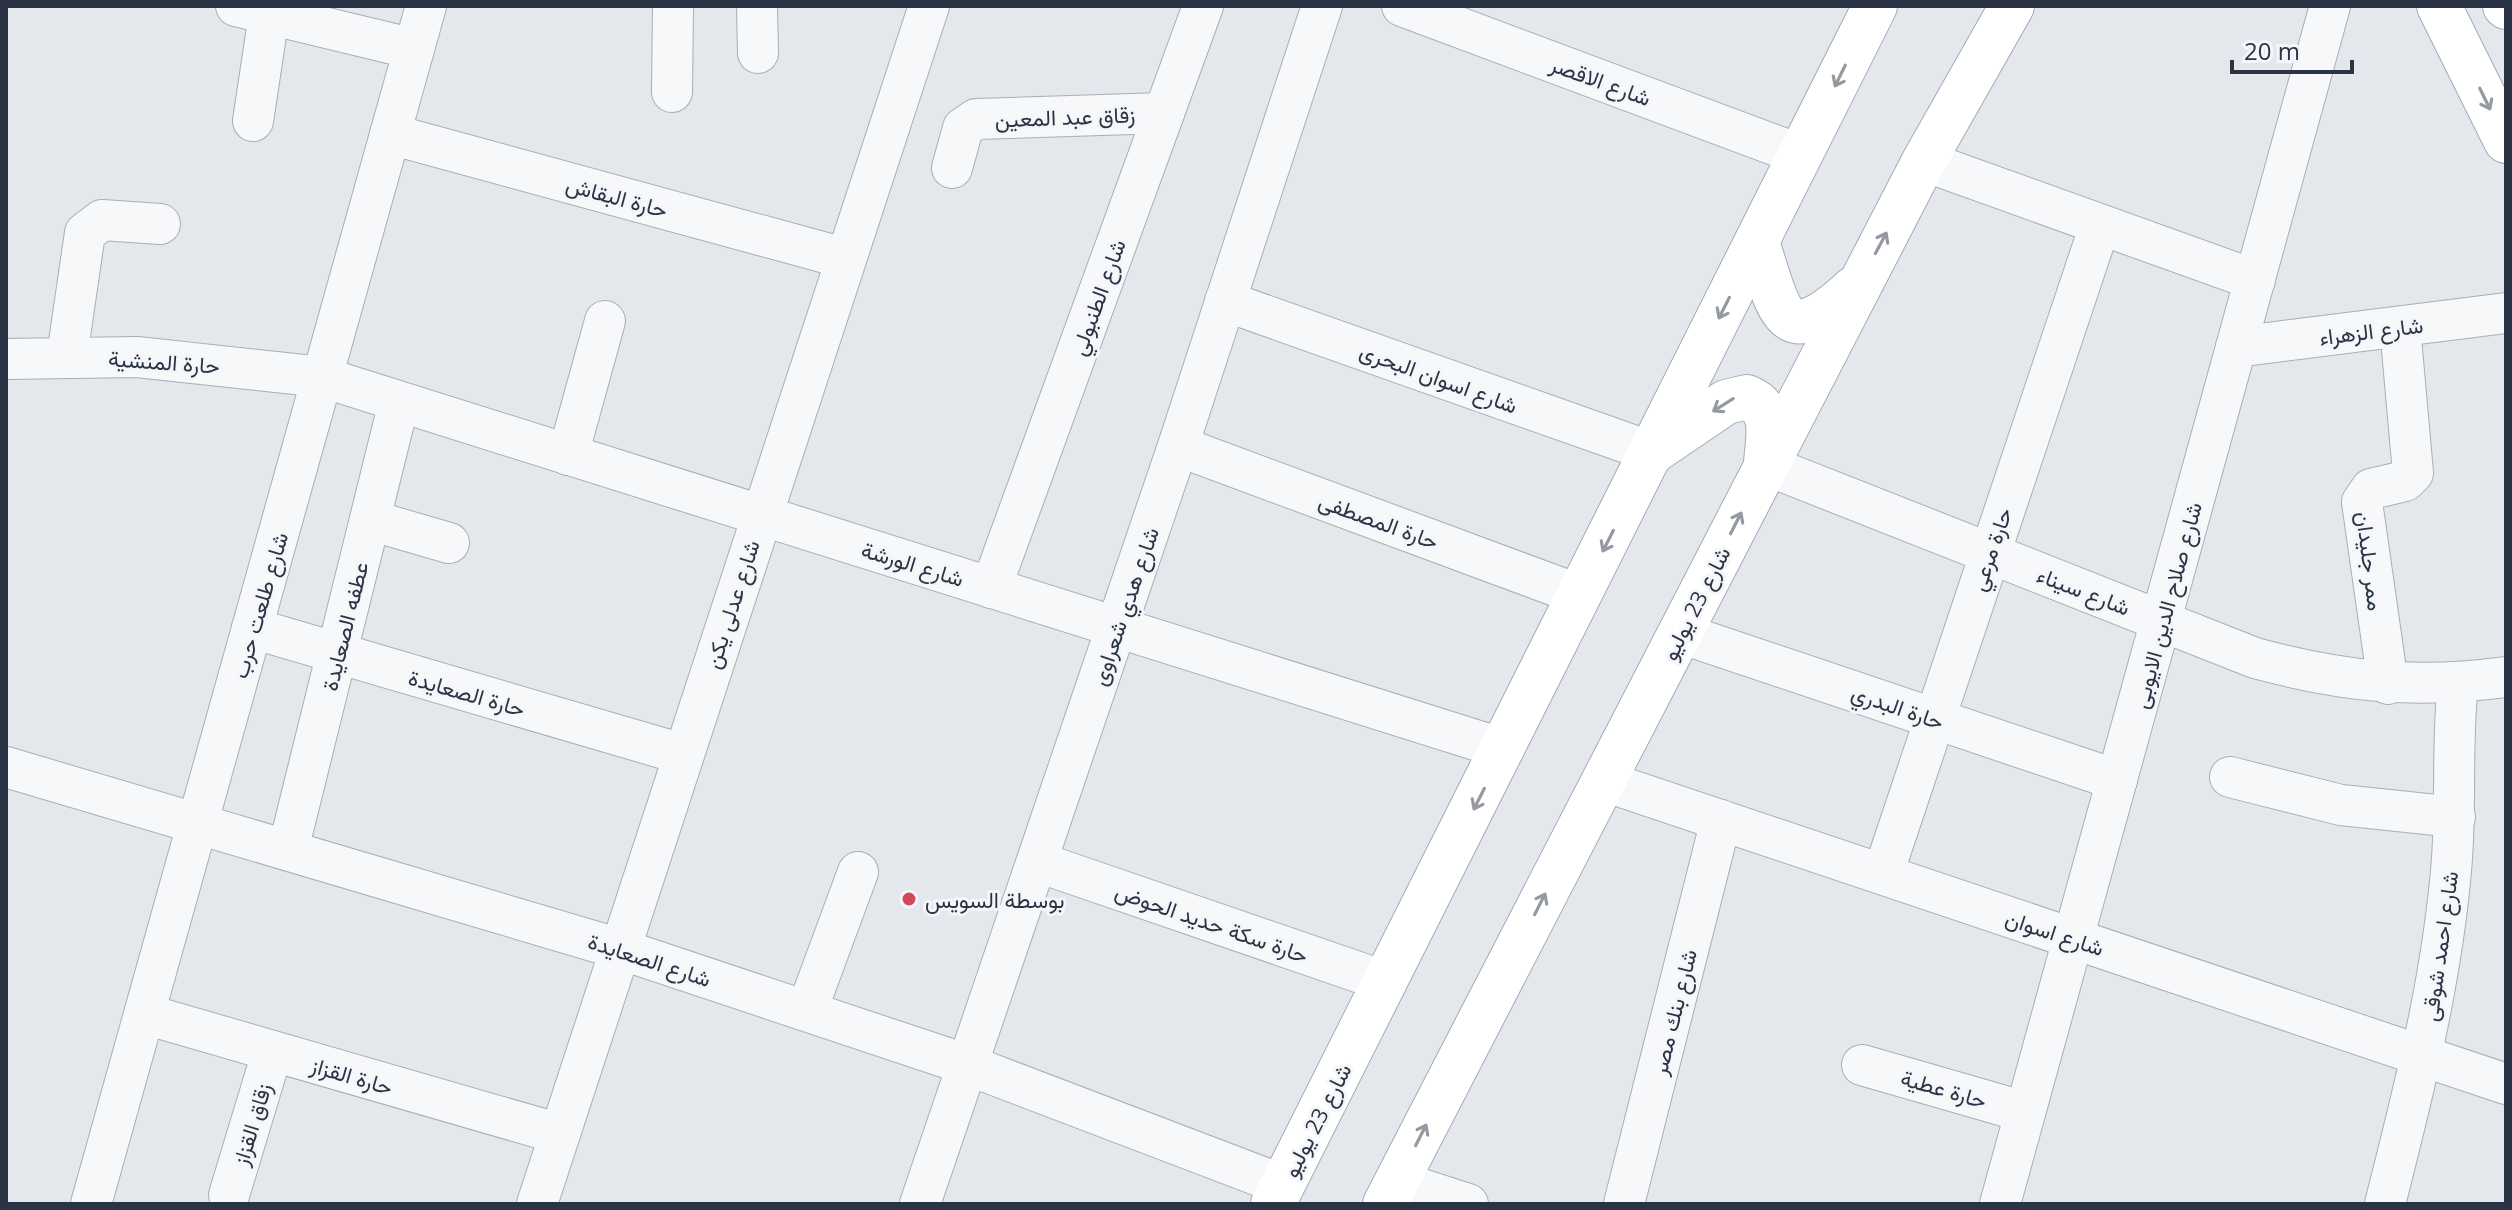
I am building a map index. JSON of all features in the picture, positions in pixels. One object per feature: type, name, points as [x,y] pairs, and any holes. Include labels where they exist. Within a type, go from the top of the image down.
[{"type":"main road","name":"شارع 23 يوليو","points":[[1278,1194],[1875,6]]},
{"type":"main road","name":"شارع 23 يوليو","points":[[1391,1193],[1924,161],[2012,6]]},
{"type":"main road","points":[[2439,6],[2506,141]]},
{"type":"main road","points":[[1757,242],[1778,306],[1786,316],[1799,322],[1812,322],[1824,316],[1861,282]]},
{"type":"main road","points":[[1652,452],[1726,402],[1747,397],[1765,409],[1769,419],[1766,465]]},
{"type":"street","name":"شارع طلعت حرب","points":[[91,1204],[426,6]]},
{"type":"street","points":[[672,92],[673,6]]},
{"type":"street","points":[[757,6],[758,53]]},
{"type":"street","name":"شارع عدلى يكن","points":[[537,1204],[844,258],[929,6]]},
{"type":"street","name":"شارع الطنبولي","points":[[991,588],[1203,6]]},
{"type":"street","name":"شارع هدي شعراوى","points":[[920,1204],[1117,628],[1322,6]]},
{"type":"street","name":"شارع الاقصر","points":[[1402,6],[1801,155]]},
{"type":"street","name":"شارع صلاح الدين الايوبى","points":[[2000,1204],[2330,6]]},
{"type":"street","points":[[253,121],[253,10],[414,49]]},
{"type":"street","name":"زقاق عبد المعين","points":[[952,168],[963,128],[976,119],[1164,113]]},
{"type":"street","name":"حارة البقاش","points":[[390,134],[844,258]]},
{"type":"street","points":[[1924,161],[2255,280]]},
{"type":"street","points":[[67,356],[85,233],[102,220],[160,224]]},
{"type":"street","name":"حارة مرعي","points":[[1883,874],[2100,225]]},
{"type":"street","name":"شارع اسوان البحرى","points":[[1225,301],[1652,452]]},
{"type":"street","name":"شارع الزهراء","points":[[2236,347],[2506,313]]},
{"type":"street","points":[[568,455],[605,321]]},
{"type":"street","name":"ممر جليدان","points":[[2388,684],[2362,502],[2371,489],[2405,481],[2413,473],[2400,327]]},
{"type":"street","name":"حارة المنشية","points":[[6,359],[137,357],[322,377]]},
{"type":"street","name":"شارع الورشة","points":[[322,377],[1504,749]]},
{"type":"street","name":"عطفه الصعايدة","points":[[288,850],[399,402]]},
{"type":"street","name":"حارة المصطفى","points":[[1178,446],[1580,595]]},
{"type":"street","name":"شارع سيناء","points":[[1766,465],[2162,621],[2316,675],[2388,684],[2458,683],[2506,677]]},
{"type":"street","points":[[370,520],[449,543]]},
{"type":"street","name":"حارة الصعايدة","points":[[252,628],[682,754]]},
{"type":"street","name":"حارة البدري","points":[[1680,633],[2117,780]]},
{"type":"street","name":"شارع احمد شوقى","points":[[2385,1204],[2423,1056],[2445,925],[2455,817],[2454,723],[2458,683]]},
{"type":"street","name":"شارع الصعايدة","points":[[6,767],[620,949],[807,1010],[968,1065],[1278,1194]]},
{"type":"street","points":[[2230,777],[2341,805],[2455,817]]},
{"type":"street","name":"شارع اسوان","points":[[1604,781],[2506,1084]]},
{"type":"street","name":"شارع بنك مصر","points":[[1624,1204],[1721,820]]},
{"type":"street","name":"حارة سكة حديد الحوض","points":[[1038,862],[1387,982]]},
{"type":"street","points":[[807,1010],[858,872]]},
{"type":"street","name":"حارة القزاز","points":[[145,1014],[560,1134]]},
{"type":"street","name":"زقاق القزاز","points":[[229,1195],[272,1053]]},
{"type":"street","name":"حارة عطية","points":[[1862,1065],[2025,1112]]},
{"type":"street","points":[[1391,1193],[1468,1204]]},
{"type":"place","name":"بوسطة السويس","points":[[909,899]]}]
